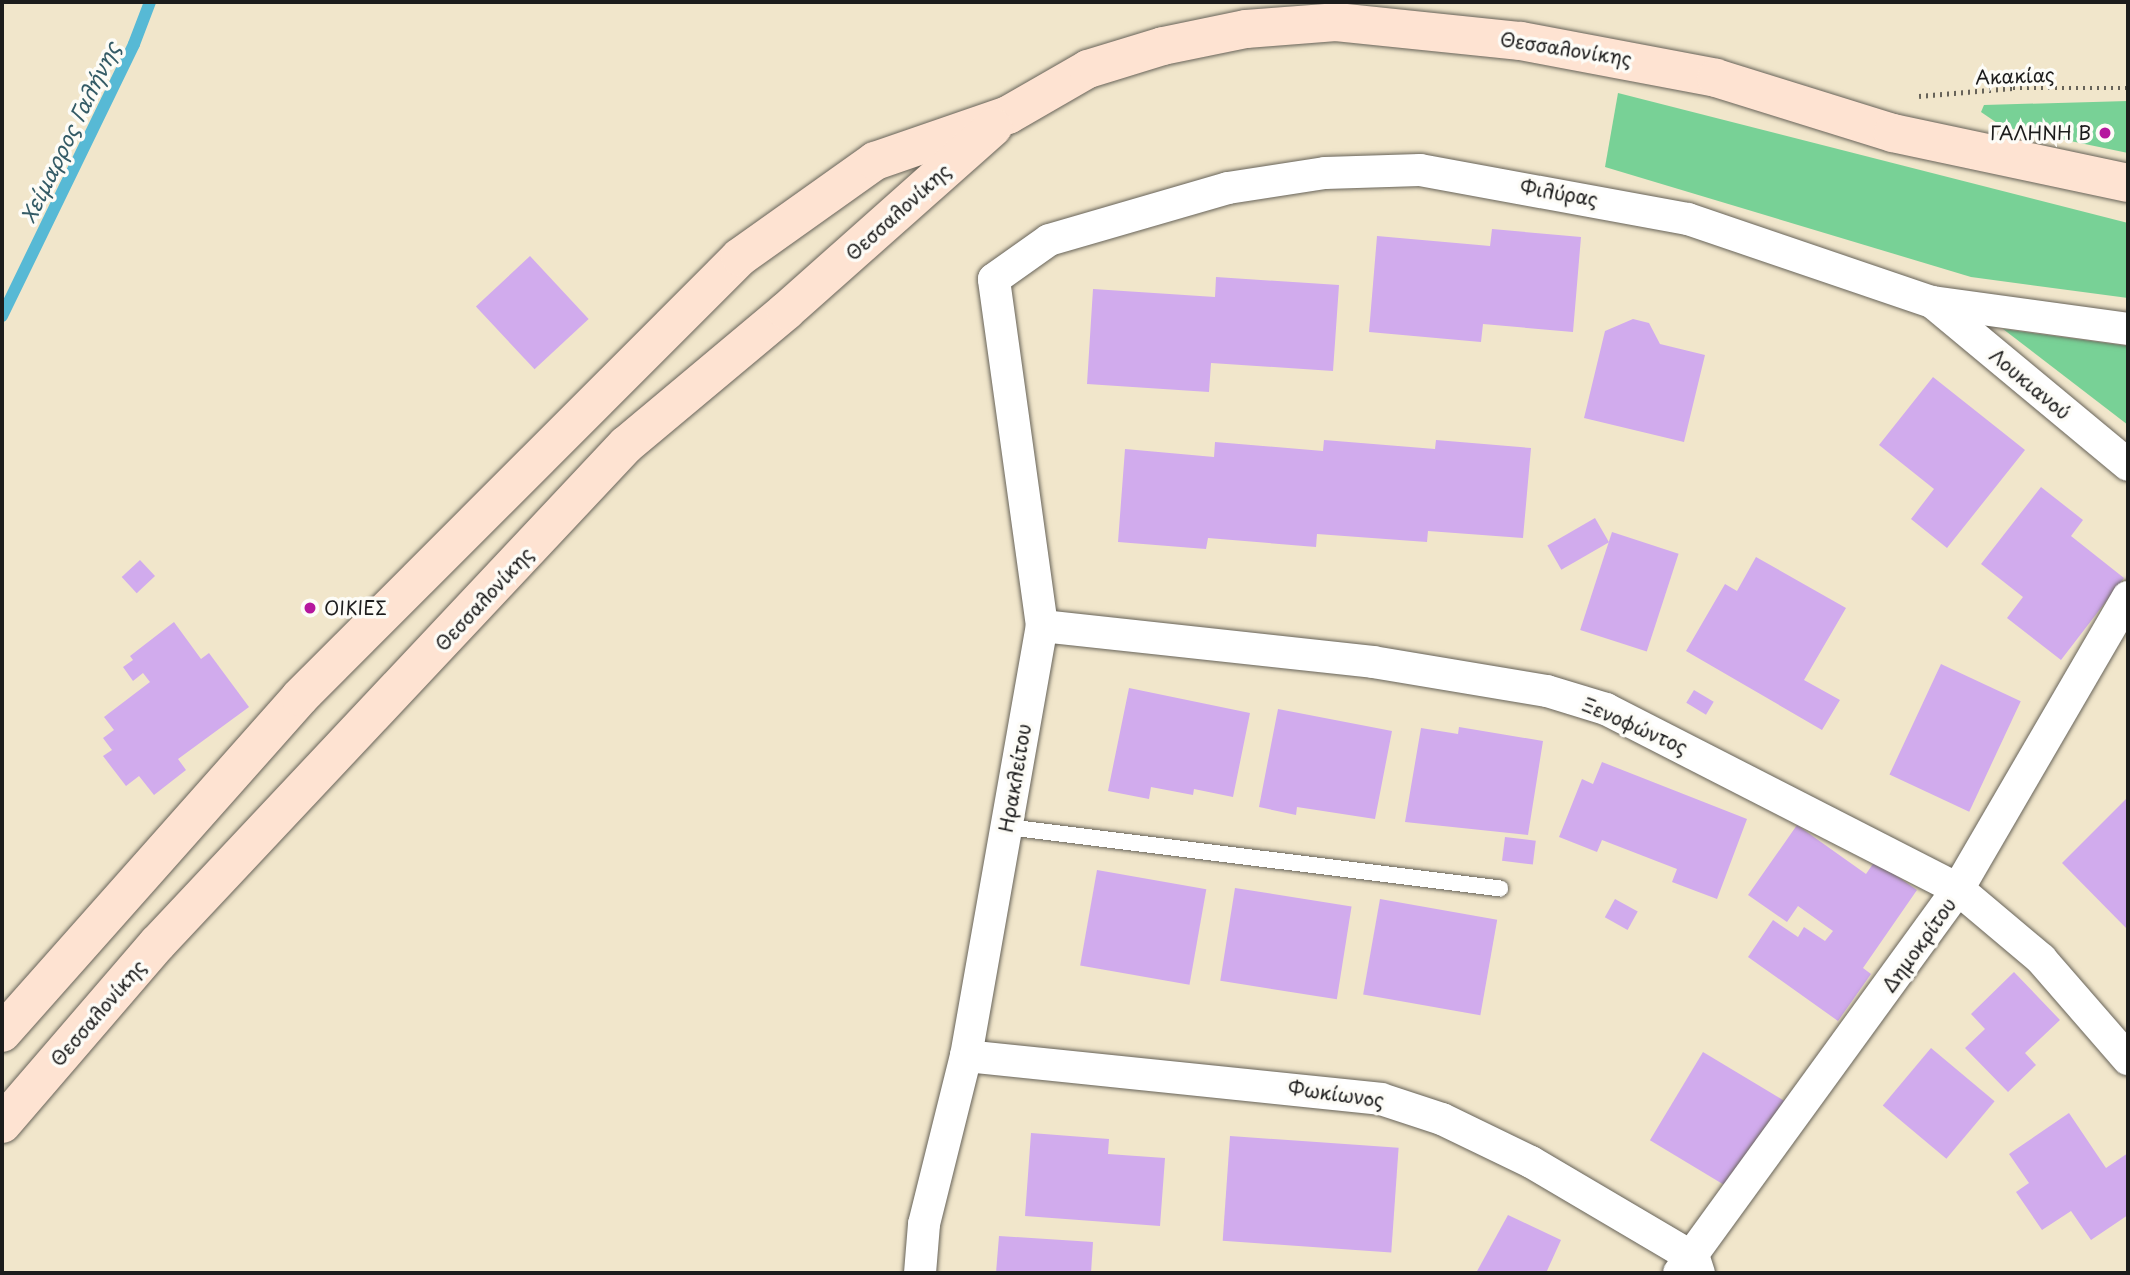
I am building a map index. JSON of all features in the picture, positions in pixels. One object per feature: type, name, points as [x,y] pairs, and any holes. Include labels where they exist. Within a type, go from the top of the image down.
[{"type":"main road","name":"Θεσσαλονίκης","points":[[2,1033],[300,697],[740,257],[875,161],[1008,115],[1088,69],[1163,46],[1246,29],[1336,22],[1521,40],[1615,55],[1716,78],[1893,133],[2128,183]]},
{"type":"main road","name":"Θεσσαλονίκης","points":[[2,1125],[157,944],[626,445],[1008,115]]},
{"type":"street","name":"Φιλύρας","points":[[994,279],[1049,240],[1228,188],[1325,173],[1420,170],[1688,219],[1932,302],[2128,329]]},
{"type":"street","name":"Ηρακλείτου","points":[[920,1273],[924,1224],[966,1056],[1042,626],[994,279]]},
{"type":"street","name":"Λουκιανού","points":[[1932,302],[2128,466]]},
{"type":"street","name":"Δημοκρίτου","points":[[1691,1268],[1958,889],[2128,597]]},
{"type":"street","name":"Ξενοφώντος","points":[[1042,626],[1373,662],[1547,691],[1606,709],[1667,737],[1958,889],[2041,959],[2118,1041],[2128,1059]]},
{"type":"street","name":"Φωκίωνος","points":[[966,1056],[1381,1099],[1443,1119],[1531,1162],[1691,1268]]},
{"type":"lane","points":[[1007,827],[1500,888]]},
{"type":"path","name":"Ακακίας","points":[[1917,96],[2013,88],[2128,88]]},
{"type":"green space","points":[[1618,93],[2128,223],[2128,298],[1971,277],[1605,167]]},
{"type":"green space","points":[[2128,101],[2128,153],[2003,127],[1981,112],[1984,105]]},
{"type":"green space","points":[[2003,329],[2128,346],[2128,425]]},
{"type":"building","points":[[1492,229],[1581,237],[1573,332],[1483,324],[1481,342],[1369,332],[1377,236],[1490,246]]},
{"type":"building","points":[[530,256],[589,319],[535,369],[476,306]]},
{"type":"building","points":[[1216,277],[1339,285],[1333,371],[1211,363],[1209,392],[1087,384],[1093,289],[1215,297]]},
{"type":"building","points":[[1633,319],[1649,323],[1660,344],[1705,355],[1684,442],[1584,418],[1605,331]]},
{"type":"building","points":[[1933,377],[2025,450],[1947,548],[1911,519],[1934,489],[1879,445]]},
{"type":"building","points":[[1324,440],[1435,449],[1436,440],[1531,448],[1523,538],[1428,531],[1427,542],[1317,534],[1316,547],[1208,538],[1206,549],[1118,542],[1125,449],[1214,457],[1215,442],[1323,451]]},
{"type":"building","points":[[2041,487],[2083,520],[2071,536],[2124,578],[2061,660],[2007,618],[2023,597],[1981,564]]},
{"type":"building","points":[[1595,518],[1609,542],[1561,570],[1547,546]]},
{"type":"building","points":[[1612,532],[1679,554],[1647,652],[1580,630]]},
{"type":"building","points":[[1756,557],[1846,608],[1804,680],[1840,700],[1822,730],[1686,651],[1725,584],[1737,591]]},
{"type":"building","points":[[140,560],[155,576],[137,593],[122,577]]},
{"type":"building","points":[[174,622],[201,659],[209,653],[249,707],[178,759],[186,770],[154,795],[139,776],[126,786],[103,756],[112,750],[103,738],[114,730],[104,717],[150,682],[143,673],[133,681],[123,667],[133,660],[130,656]]},
{"type":"building","points":[[1941,664],[2021,701],[1969,812],[1889,775]]},
{"type":"building","points":[[1129,688],[1250,713],[1233,797],[1194,789],[1193,795],[1151,787],[1149,799],[1108,791]]},
{"type":"building","points":[[1694,690],[1714,702],[1706,715],[1686,703]]},
{"type":"building","points":[[1278,709],[1392,731],[1375,819],[1297,807],[1296,815],[1259,807]]},
{"type":"building","points":[[1459,727],[1543,741],[1528,835],[1405,822],[1421,728],[1458,734]]},
{"type":"building","points":[[1602,762],[1747,819],[1717,899],[1672,882],[1677,869],[1602,840],[1597,852],[1559,837],[1582,779],[1593,784]]},
{"type":"building","points":[[2128,797],[2128,930],[2062,863]]},
{"type":"building","points":[[1797,825],[1866,874],[1875,861],[1917,890],[1863,968],[1871,974],[1838,1021],[1748,957],[1773,920],[1798,937],[1804,927],[1825,941],[1833,931],[1798,906],[1787,922],[1748,895]]},
{"type":"building","points":[[1505,837],[1536,841],[1533,865],[1502,861]]},
{"type":"building","points":[[1097,870],[1206,889],[1189,985],[1080,966]]},
{"type":"building","points":[[1235,888],[1352,906],[1337,999],[1220,981]]},
{"type":"building","points":[[1380,899],[1497,920],[1480,1015],[1363,995]]},
{"type":"building","points":[[1615,899],[1638,912],[1628,930],[1605,917]]},
{"type":"building","points":[[2014,972],[2060,1020],[2025,1053],[2036,1065],[2008,1092],[1965,1048],[1985,1029],[1971,1014]]},
{"type":"building","points":[[1931,1048],[1995,1101],[1946,1159],[1883,1105]]},
{"type":"building","points":[[1703,1052],[1784,1101],[1731,1189],[1650,1140]]},
{"type":"building","points":[[2069,1113],[2106,1168],[2128,1153],[2128,1215],[2091,1240],[2071,1211],[2042,1230],[2016,1192],[2029,1183],[2009,1154]]},
{"type":"building","points":[[1031,1133],[1109,1139],[1108,1154],[1165,1158],[1160,1226],[1025,1216]]},
{"type":"building","points":[[1230,1136],[1399,1148],[1391,1253],[1223,1241]]},
{"type":"building","points":[[1508,1215],[1561,1240],[1546,1273],[1476,1273]]},
{"type":"building","points":[[999,1236],[1093,1242],[1091,1273],[996,1273]]},
{"type":"waterway","name":"Χείμαρρος Γαλήνης","points":[[2,316],[134,44],[150,2]]},
{"type":"place","name":"ΓΑΛΗΝΗ Β","points":[[2105,133]]},
{"type":"place","name":"ΟΙΚΙΕΣ","points":[[310,608]]}]
